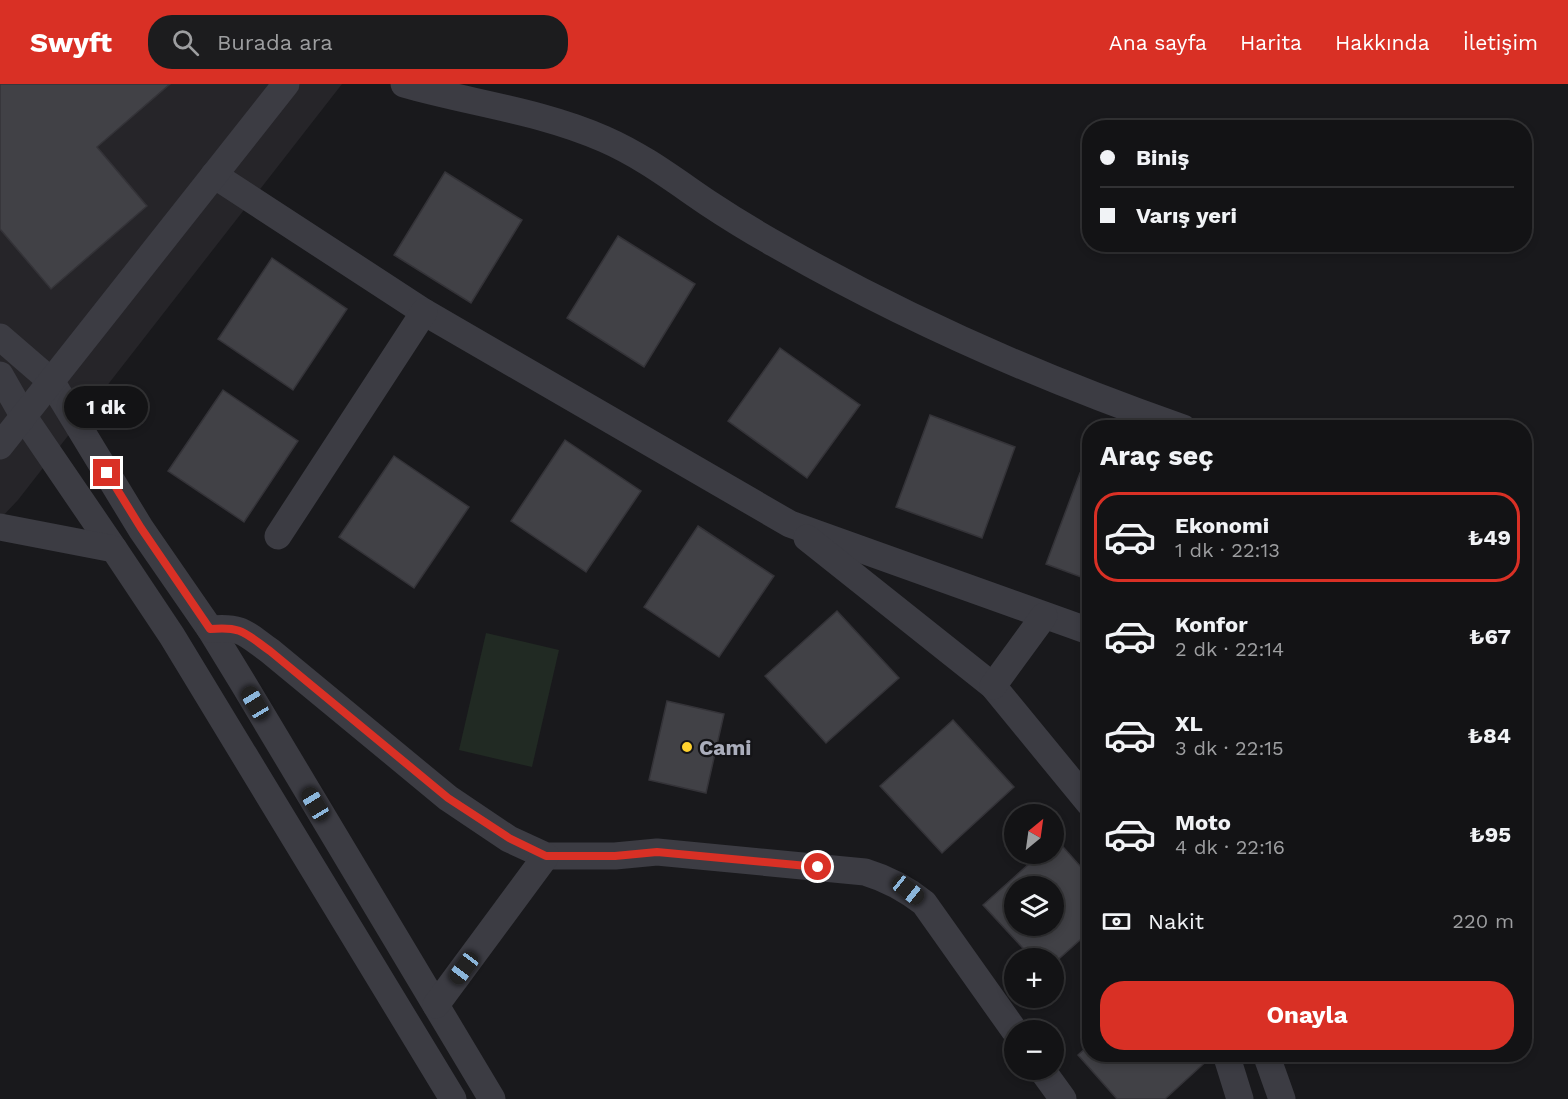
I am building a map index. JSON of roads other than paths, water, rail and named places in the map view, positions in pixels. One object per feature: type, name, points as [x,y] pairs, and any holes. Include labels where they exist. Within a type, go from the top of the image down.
[{"type":"street","points":[[0,446],[286,84]]},
{"type":"street","points":[[404,84],[536,116],[604,139],[673,177],[708,203],[781,247],[933,328],[1019,366],[1160,420]]},
{"type":"street","points":[[214,175],[424,312],[790,524],[993,686],[1082,794]]},
{"type":"street","points":[[278,536],[424,312]]},
{"type":"street","points":[[0,336],[51,381],[141,528],[210,629],[492,1099]]},
{"type":"street","points":[[0,375],[24,417],[172,636],[453,1099]]},
{"type":"street","points":[[790,524],[1082,629]]},
{"type":"street","points":[[0,527],[114,549]]},
{"type":"street","points":[[993,686],[1044,616]]},
{"type":"street","points":[[210,629],[230,627],[243,631],[448,798],[509,838],[546,856],[615,856],[657,852],[865,872],[888,880],[908,890],[924,903],[1007,1020]]},
{"type":"street","points":[[436,1005],[546,856]]},
{"type":"street","points":[[1228,1062],[1240,1099]]},
{"type":"street","points":[[1269,1062],[1282,1099]]},
{"type":"street","points":[[1049,1080],[1063,1099]]},
{"type":"place","name":"Cami","points":[[687,747]]}]
